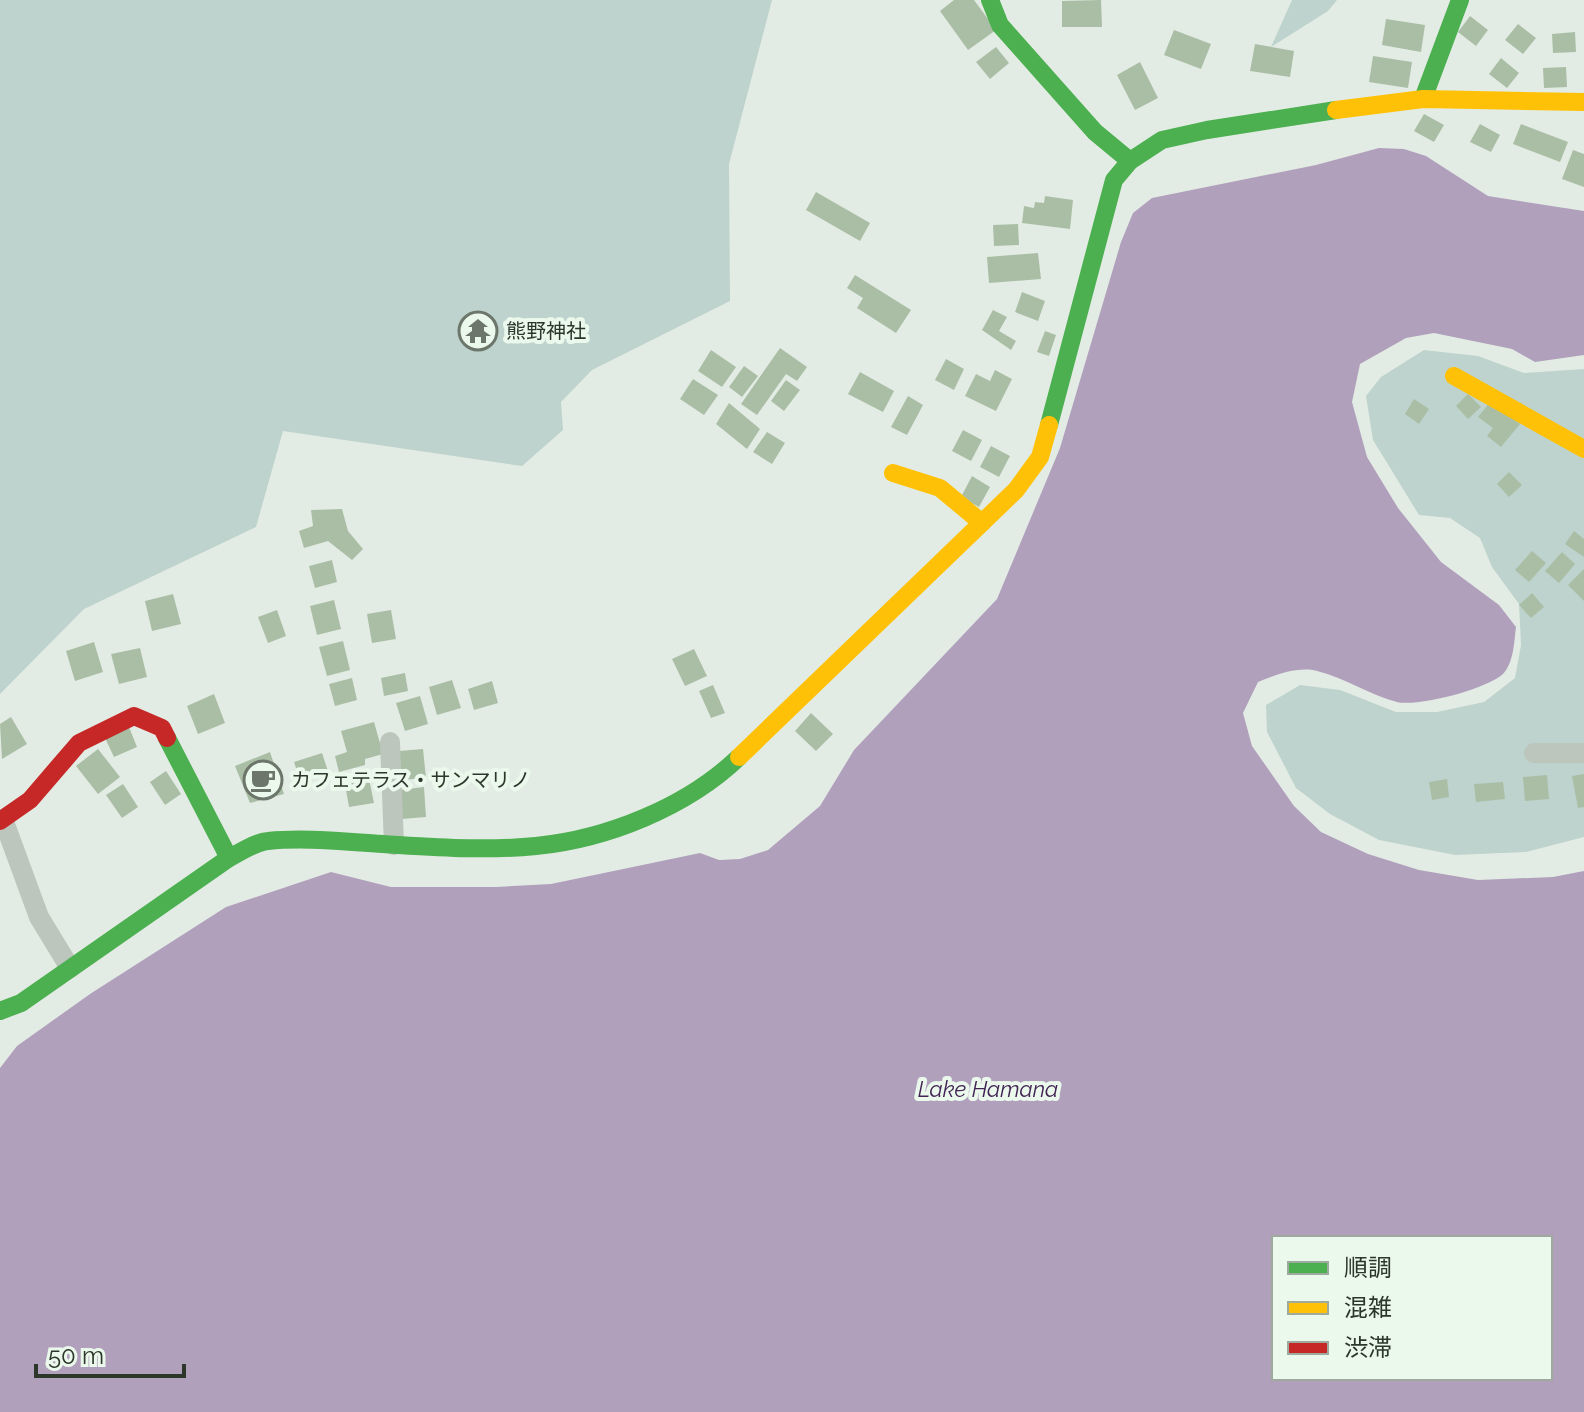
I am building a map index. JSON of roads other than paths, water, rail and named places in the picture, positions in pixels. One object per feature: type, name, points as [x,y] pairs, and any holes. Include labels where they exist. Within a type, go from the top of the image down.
[{"type":"street","points":[[990,0],[1000,25],[1095,132],[1130,161]]},
{"type":"street","points":[[1423,99],[1460,0]]},
{"type":"street","points":[[0,1011],[21,1003],[229,858],[265,841],[481,849],[538,846],[598,833],[650,814],[689,795],[729,766],[1016,490],[1040,457],[1114,180],[1130,161],[1162,140],[1308,113],[1423,99],[1584,102]]},
{"type":"street","points":[[1454,376],[1584,449]]},
{"type":"street","points":[[893,473],[940,488],[982,523]]},
{"type":"street","points":[[70,968],[39,917],[1,820],[30,800],[79,743],[134,716],[162,728],[229,858]]},
{"type":"street","points":[[390,742],[394,845]]},
{"type":"street","points":[[1534,753],[1584,753]]},
{"type":"water","name":"Lake Hamana","points":[[1379,148],[1404,149],[1426,156],[1488,196],[1584,211],[1584,355],[1535,362],[1512,349],[1434,333],[1406,338],[1360,364],[1352,402],[1367,457],[1398,508],[1441,562],[1499,605],[1516,627],[1507,669],[1495,680],[1468,691],[1407,703],[1387,699],[1317,671],[1294,670],[1258,682],[1243,713],[1252,746],[1294,806],[1321,832],[1368,854],[1419,870],[1478,880],[1553,877],[1584,871],[1584,1412],[0,1412],[0,1068],[17,1046],[90,994],[226,907],[331,872],[391,887],[496,887],[551,884],[700,853],[719,860],[740,859],[768,850],[820,806],[854,750],[997,599],[1060,448],[1121,242],[1133,213],[1152,198],[1316,165]]},
{"type":"place","name":"熊野神社","points":[[478,331]]},
{"type":"place","name":"カフェテラス・サンマリノ","points":[[263,780]]}]
